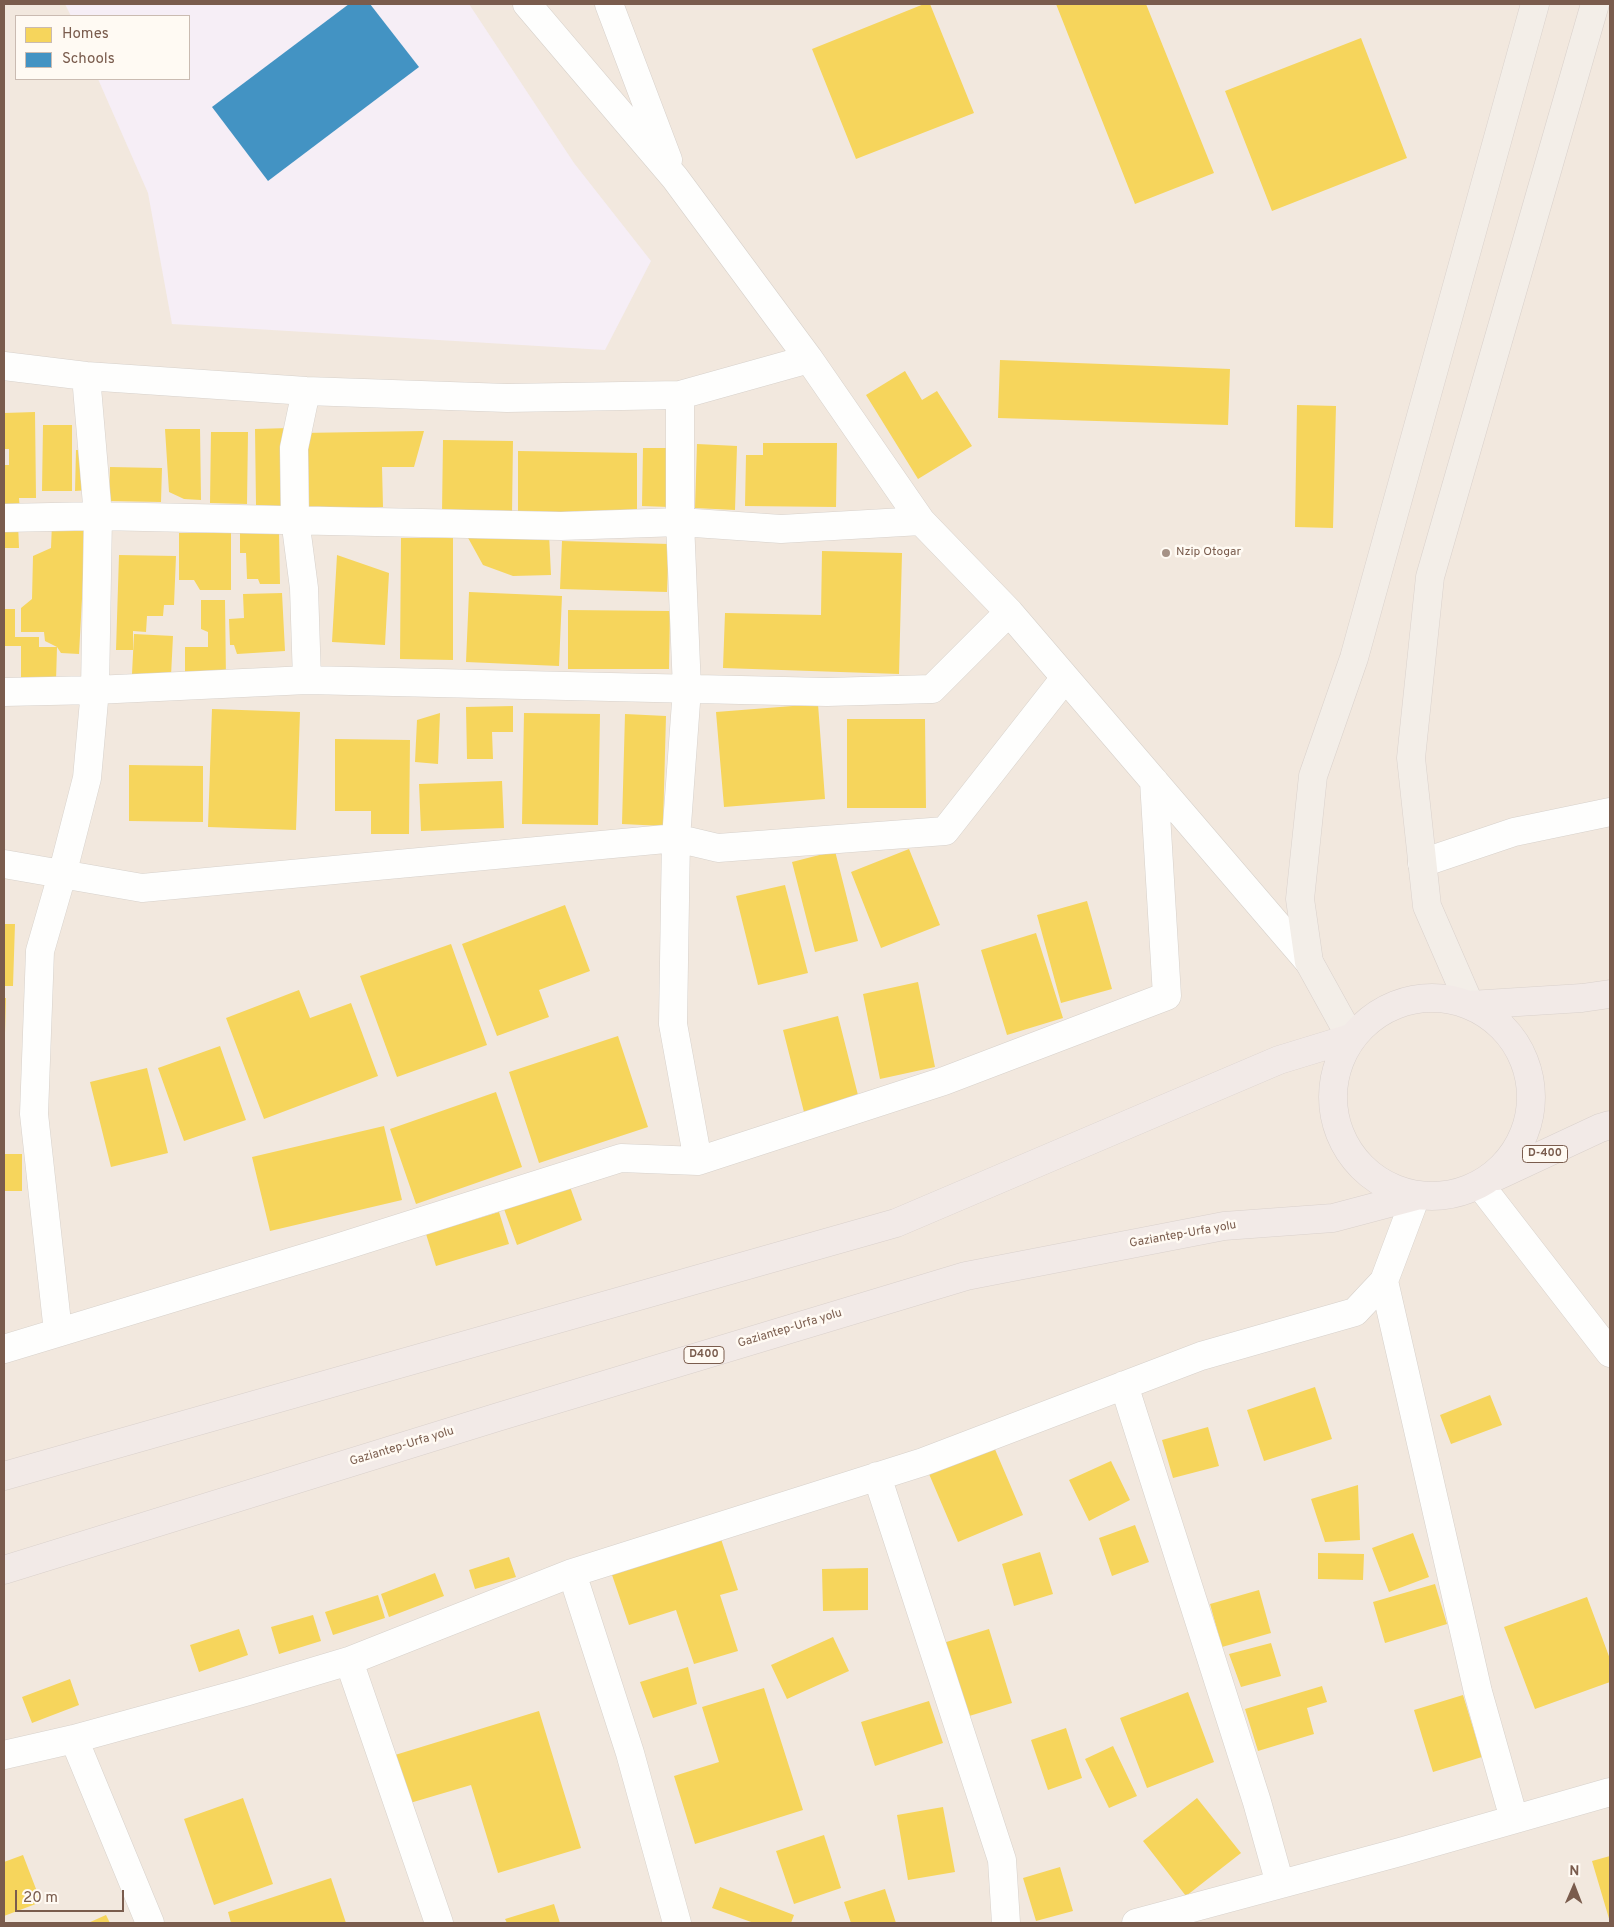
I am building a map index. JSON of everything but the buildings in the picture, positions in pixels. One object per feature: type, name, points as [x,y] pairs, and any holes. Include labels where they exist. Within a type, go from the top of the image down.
[{"type":"highway","points":[[1470,1005],[1497,1022],[1517,1046],[1529,1075],[1531,1108],[1523,1138],[1505,1164],[1480,1185],[1450,1195],[1416,1196],[1384,1185],[1357,1164],[1339,1136],[1332,1102],[1336,1068],[1351,1038],[1376,1015],[1407,1001],[1438,998],[1470,1005],[1582,998],[1610,994]]},
{"type":"highway","points":[[4,1476],[896,1223],[1279,1060],[1351,1038]]},
{"type":"highway","name":"D-400","points":[[1480,1185],[1610,1125]]},
{"type":"highway","name":"Gaziantep-Urfa yolu","points":[[4,1570],[498,1417],[966,1276],[1224,1226],[1333,1218],[1416,1196]]},
{"type":"main road","points":[[1351,1038],[1310,962],[1300,899],[1313,776],[1354,658],[1535,4]]},
{"type":"main road","points":[[1470,1005],[1427,906],[1410,758],[1430,577],[1595,4]]},
{"type":"street","points":[[527,4],[675,178],[809,359],[921,521],[1009,612],[1310,962]]},
{"type":"street","points":[[609,4],[675,178]]},
{"type":"street","points":[[4,366],[86,376],[306,391],[507,398],[680,395],[809,359]]},
{"type":"street","points":[[58,1332],[34,1114],[40,951],[87,778],[95,690],[98,516],[86,376]]},
{"type":"street","points":[[306,391],[294,448],[295,519],[304,588],[307,680]]},
{"type":"street","points":[[680,395],[680,522],[687,689],[676,838],[673,1024],[698,1161]]},
{"type":"street","points":[[4,518],[98,516],[561,526],[680,522],[781,529],[921,521]]},
{"type":"street","points":[[4,692],[95,690],[307,680],[827,692],[932,689],[1009,612]]},
{"type":"street","points":[[4,864],[142,888],[676,838],[718,848],[945,830],[1065,678]]},
{"type":"street","points":[[4,1349],[334,1249],[621,1158],[698,1161],[944,1081],[1167,996],[1154,781]]},
{"type":"street","points":[[1422,863],[1514,832],[1610,812]]},
{"type":"street","points":[[1480,1185],[1610,1353]]},
{"type":"street","points":[[4,1755],[74,1739],[246,1692],[349,1661],[572,1573],[923,1462],[1201,1356],[1355,1312],[1384,1281],[1416,1196]]},
{"type":"street","points":[[1384,1281],[1478,1692],[1514,1819]]},
{"type":"street","points":[[1124,1385],[1258,1802],[1280,1884]]},
{"type":"street","points":[[877,1476],[1002,1860],[1006,1923]]},
{"type":"street","points":[[572,1573],[630,1753],[677,1923]]},
{"type":"street","points":[[349,1661],[439,1923]]},
{"type":"street","points":[[74,1739],[150,1923]]},
{"type":"street","points":[[1136,1923],[1610,1792]]},
{"type":"shaded area","points":[[4,4],[1610,4],[1610,1923],[4,1923]]},
{"type":"shaded area","points":[[65,4],[469,4],[574,163],[651,261],[605,350],[172,324],[148,193],[98,80],[190,80],[190,15],[70,15]]},
{"type":"place","name":"Nzip Otogar","points":[[1166,553]]}]
